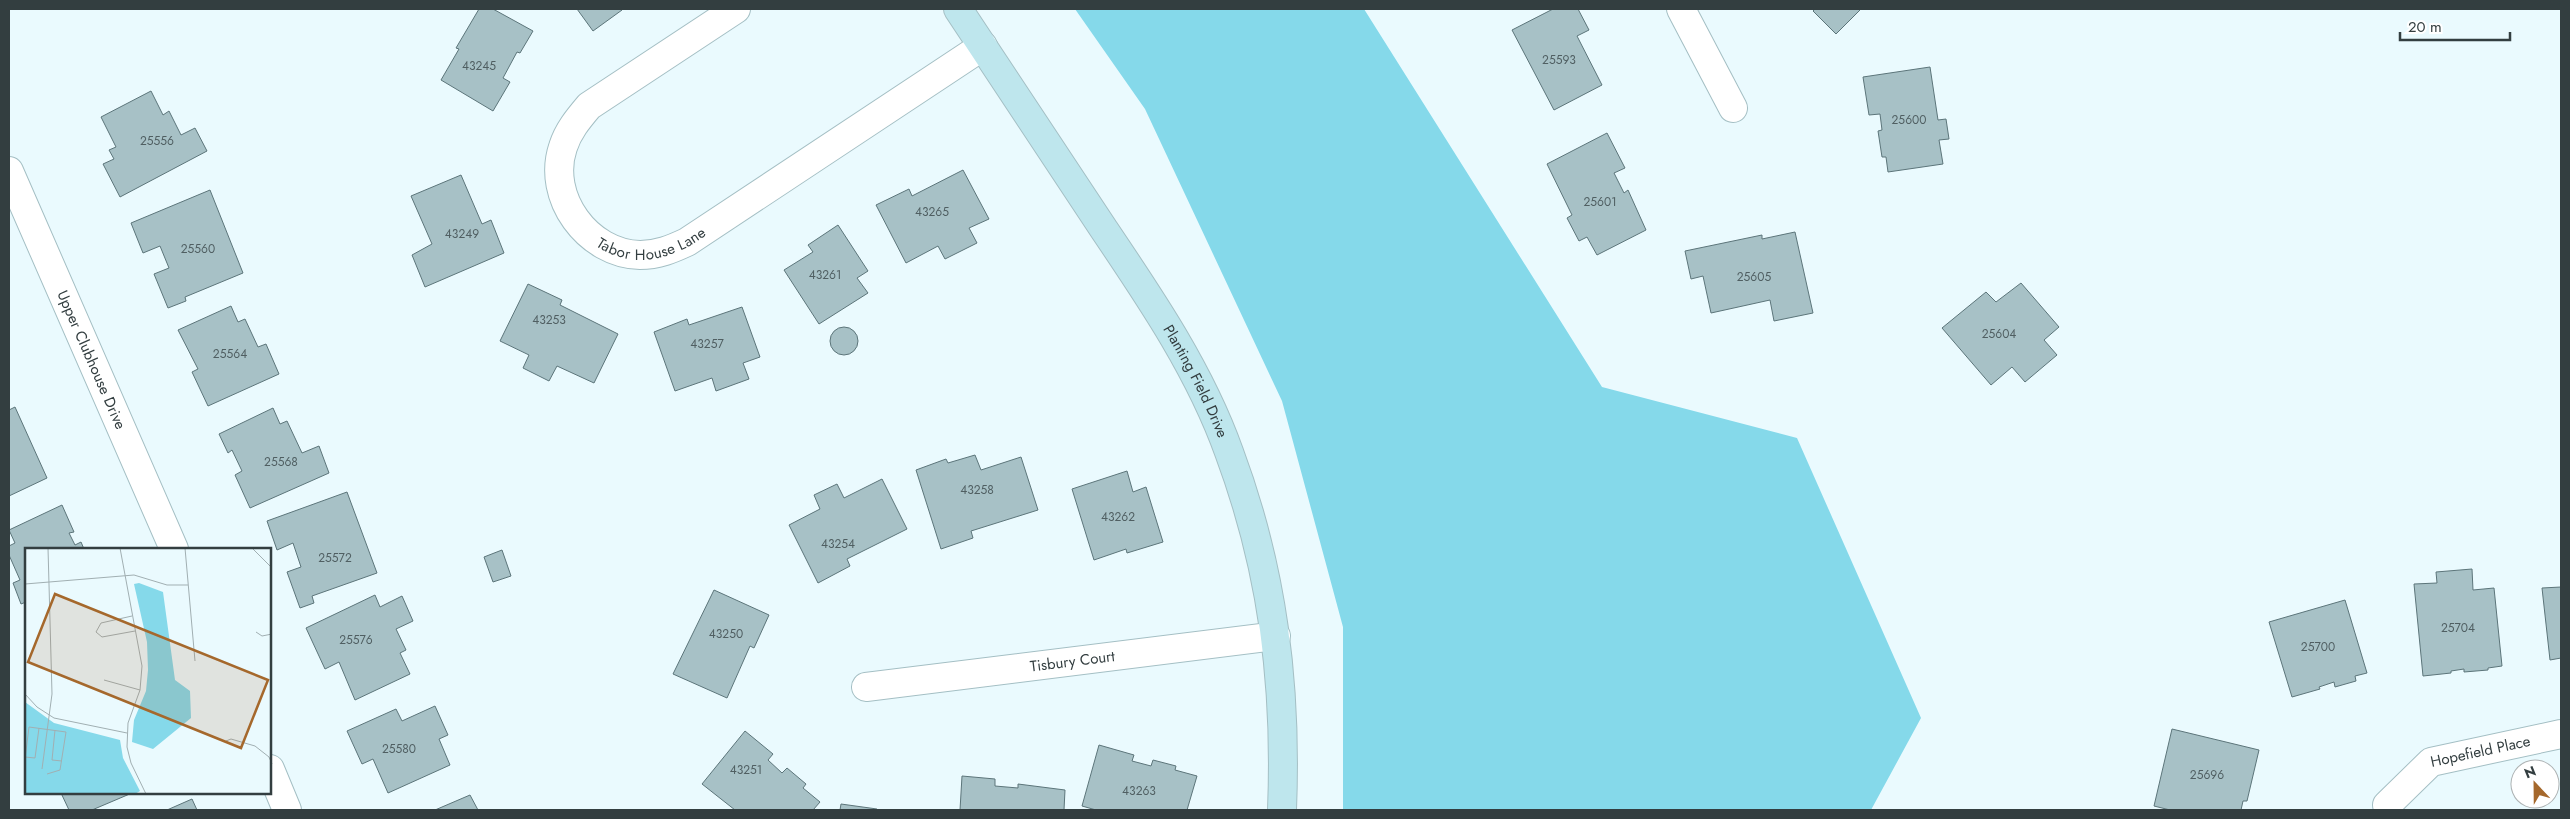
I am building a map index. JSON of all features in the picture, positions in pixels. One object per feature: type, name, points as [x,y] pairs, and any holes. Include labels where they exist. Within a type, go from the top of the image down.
[{"type":"street","name":"Tabor House Lane","points":[[736,9],[589,106],[572,126],[562,148],[559,173],[564,198],[575,220],[593,238],[615,250],[640,255],[664,252],[687,242],[982,46]]},
{"type":"street","name":"Planting Field Drive","points":[[958,9],[1162,316],[1199,382],[1229,450],[1253,522],[1270,596],[1276,636],[1283,709],[1282,810]]},
{"type":"street","points":[[1681,9],[1733,108]]},
{"type":"street","name":"Upper Clubhouse Drive","points":[[9,172],[174,548]]},
{"type":"street","name":"Tisbury Court","points":[[866,687],[1276,636]]},
{"type":"street","name":"Hopefield Place","points":[[2387,805],[2431,762],[2561,734]]},
{"type":"street","points":[[271,771],[287,810]]},
{"type":"shaded area","points":[[1075,9],[1364,9],[1602,387],[1797,438],[1921,718],[1871,810],[1343,810],[1343,627],[1282,401],[1145,109]]},
{"type":"building","points":[[479,9],[493,9],[533,31],[520,53],[517,52],[503,78],[510,82],[493,111],[441,80],[459,49],[456,48]]},
{"type":"building","points":[[577,9],[620,9],[622,10],[593,31]]},
{"type":"building","points":[[1553,9],[1578,9],[1589,30],[1577,36],[1602,85],[1554,110],[1512,30]]},
{"type":"building","points":[[1815,9],[1861,9],[1836,34],[1813,11]]},
{"type":"building","points":[[1930,67],[1938,120],[1946,119],[1949,139],[1939,140],[1943,164],[1888,172],[1886,157],[1882,157],[1878,131],[1882,130],[1880,114],[1869,115],[1863,77]]},
{"type":"building","points":[[151,91],[163,115],[169,111],[181,135],[195,128],[207,151],[120,197],[103,164],[114,159],[109,150],[116,147],[101,117]]},
{"type":"building","points":[[1607,133],[1625,168],[1614,173],[1624,193],[1628,190],[1646,230],[1597,255],[1587,237],[1579,241],[1567,218],[1572,215],[1547,164]]},
{"type":"building","points":[[963,170],[989,219],[969,228],[977,243],[945,259],[938,246],[906,263],[876,205],[909,189],[912,196]]},
{"type":"building","points":[[461,175],[482,224],[491,220],[504,253],[425,287],[412,255],[432,244],[411,196]]},
{"type":"building","points":[[210,190],[243,273],[185,297],[186,301],[168,308],[154,274],[169,268],[160,246],[143,253],[131,223]]},
{"type":"building","points":[[838,225],[868,271],[857,278],[868,293],[819,324],[784,270],[813,252],[808,245]]},
{"type":"building","points":[[1795,232],[1813,313],[1774,321],[1770,300],[1711,313],[1703,276],[1691,279],[1685,251],[1762,235],[1762,239]]},
{"type":"building","points":[[2021,283],[2059,327],[2044,340],[2057,355],[2025,382],[2012,367],[1991,385],[1942,328],[1986,292],[1996,302]]},
{"type":"building","points":[[528,284],[562,300],[560,305],[618,334],[594,383],[557,366],[549,381],[523,368],[529,355],[500,341]]},
{"type":"building","points":[[231,306],[238,322],[245,319],[258,347],[266,344],[279,374],[208,406],[192,372],[198,369],[178,330]]},
{"type":"building","points":[[742,307],[760,357],[743,363],[749,379],[716,391],[712,378],[675,391],[654,332],[687,319],[689,325]]},
{"type":"building","points":[[844,327],[854,331],[858,341],[854,351],[844,355],[834,351],[830,341],[834,331]]},
{"type":"building","points":[[15,407],[47,478],[9,496],[9,410]]},
{"type":"building","points":[[273,408],[280,424],[287,421],[302,453],[319,446],[329,473],[250,508],[235,475],[242,471],[232,450],[228,453],[219,434]]},
{"type":"building","points":[[975,455],[981,470],[1021,457],[1038,510],[971,531],[973,538],[941,549],[916,470],[946,459],[948,463]]},
{"type":"building","points":[[1127,471],[1133,492],[1146,487],[1163,542],[1127,553],[1126,549],[1094,560],[1072,489]]},
{"type":"building","points":[[882,479],[907,529],[847,559],[850,566],[818,583],[789,525],[820,509],[814,495],[837,484],[844,498]]},
{"type":"building","points":[[347,492],[377,573],[312,596],[314,603],[300,608],[287,572],[301,567],[293,543],[277,550],[267,521]]},
{"type":"building","points":[[62,505],[74,532],[69,533],[75,545],[81,542],[84,548],[25,548],[25,602],[21,604],[13,583],[20,580],[9,555],[9,546],[15,543],[9,530]]},
{"type":"building","points":[[502,550],[511,576],[493,582],[484,557]]},
{"type":"building","points":[[2472,569],[2473,590],[2494,588],[2502,666],[2488,668],[2488,670],[2464,672],[2464,669],[2451,671],[2451,673],[2423,676],[2414,584],[2437,583],[2436,572]]},
{"type":"building","points":[[2561,587],[2561,658],[2550,660],[2542,588]]},
{"type":"building","points":[[714,590],[769,615],[754,648],[750,646],[727,698],[673,674]]},
{"type":"building","points":[[375,595],[380,607],[402,596],[413,621],[396,629],[406,650],[400,653],[410,674],[355,700],[339,662],[325,669],[306,628]]},
{"type":"building","points":[[2345,600],[2367,673],[2355,676],[2356,681],[2335,687],[2334,682],[2319,687],[2320,689],[2292,697],[2269,622]]},
{"type":"building","points":[[435,706],[448,735],[439,739],[450,765],[388,793],[373,759],[362,764],[347,731],[396,709],[402,721]]},
{"type":"building","points":[[2172,729],[2259,750],[2247,801],[2243,801],[2241,810],[2170,810],[2154,806]]},
{"type":"building","points":[[745,731],[773,754],[768,760],[782,773],[787,768],[806,784],[803,788],[820,802],[813,810],[735,810],[702,784]]},
{"type":"building","points":[[1099,745],[1134,755],[1132,761],[1151,766],[1153,760],[1176,766],[1175,770],[1197,776],[1187,810],[1096,810],[1082,806]]},
{"type":"building","points":[[962,776],[995,779],[995,786],[1018,788],[1018,784],[1065,790],[1064,810],[960,810]]},
{"type":"building","points":[[61,794],[130,794],[92,810],[69,810]]},
{"type":"building","points":[[470,795],[478,810],[435,810]]},
{"type":"building","points":[[192,799],[197,810],[167,810]]},
{"type":"building","points":[[841,804],[877,809],[877,810],[840,810]]}]
